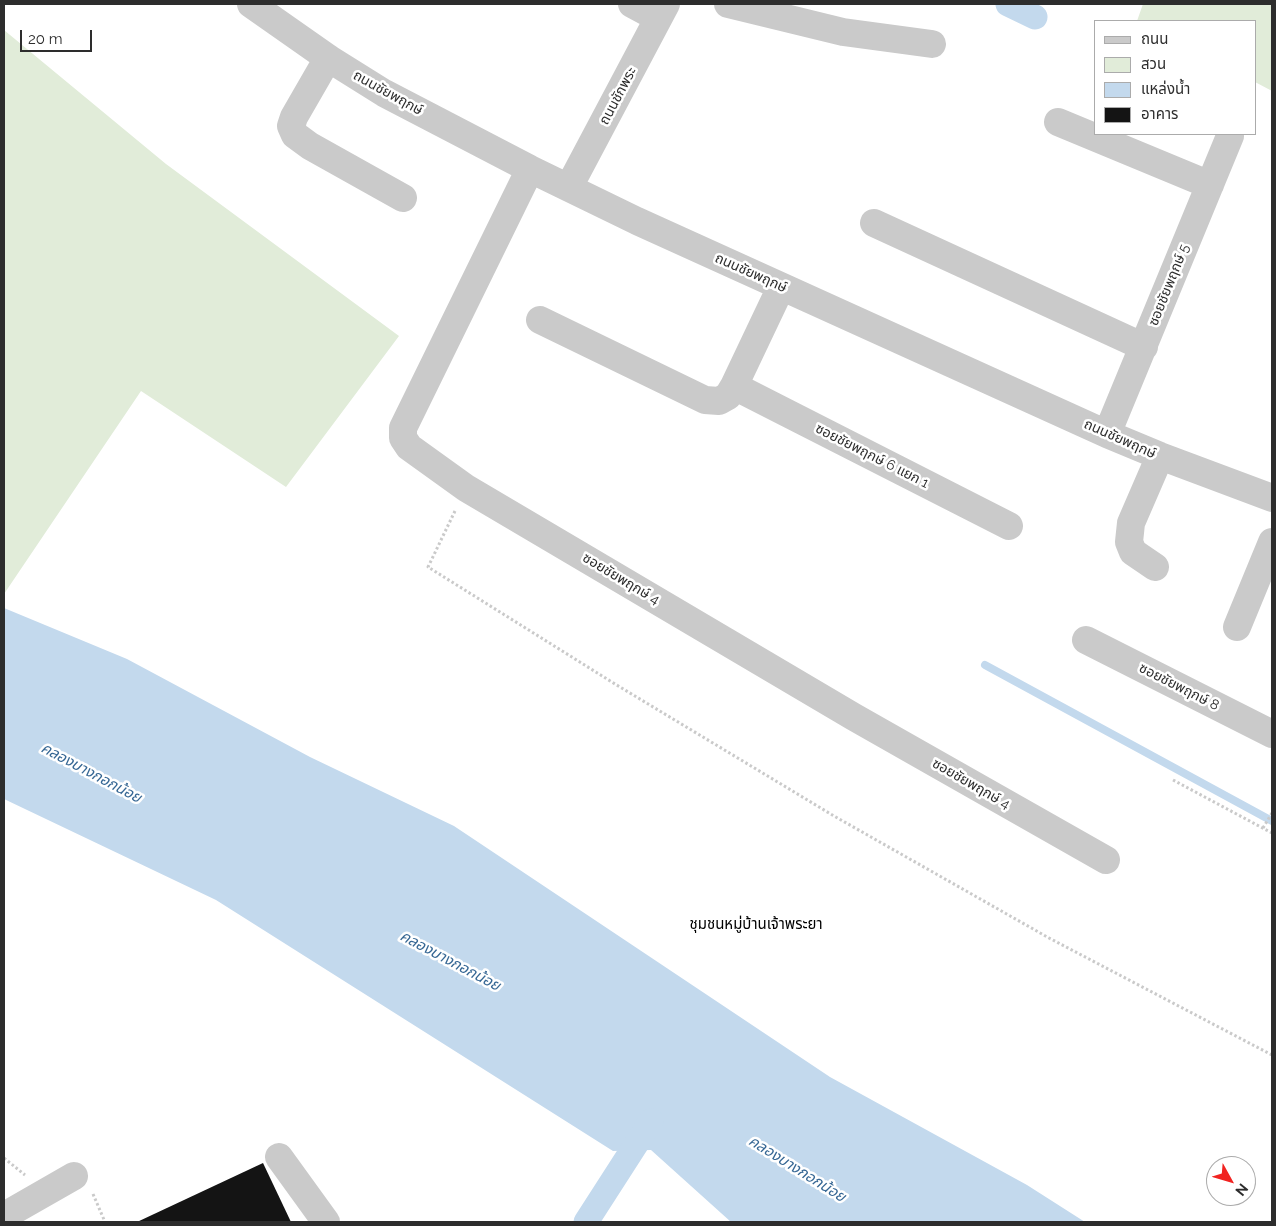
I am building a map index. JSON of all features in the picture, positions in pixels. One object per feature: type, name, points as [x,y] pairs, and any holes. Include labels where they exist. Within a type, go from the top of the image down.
[{"type":"street","name":"ถนนชัยพฤกษ์","points":[[251,4],[328,58],[384,93],[530,169],[637,221],[1107,434],[1272,498]]},
{"type":"street","points":[[632,4],[662,11]]},
{"type":"street","points":[[728,4],[843,32],[932,44]]},
{"type":"street","name":"ถนนชักพระ","points":[[569,187],[662,11]]},
{"type":"street","points":[[328,58],[294,117],[291,126],[295,135],[310,146],[403,198]]},
{"type":"street","points":[[1058,122],[1210,184]]},
{"type":"street","name":"ซอยชัยพฤกษ์ 5","points":[[1107,434],[1230,136]]},
{"type":"street","name":"ซอยชัยพฤกษ์ 4","points":[[530,169],[403,428],[403,438],[409,447],[466,488],[854,717],[1106,860]]},
{"type":"street","points":[[874,223],[1144,347]]},
{"type":"street","points":[[540,320],[705,400],[718,401],[728,396],[734,386],[781,287]]},
{"type":"street","name":"ซอยชัยพฤกษ์ 6 แยก 1","points":[[734,386],[1009,526]]},
{"type":"street","points":[[1155,567],[1133,552],[1128,542],[1131,523],[1160,456]]},
{"type":"street","points":[[1237,627],[1272,542]]},
{"type":"street","name":"ซอยชัยพฤกษ์ 8","points":[[1086,640],[1272,734]]},
{"type":"street","points":[[279,1157],[326,1222]]},
{"type":"street","points":[[4,1216],[74,1176]]},
{"type":"path","points":[[466,488],[428,567],[834,816],[1049,938],[1272,1056]]},
{"type":"path","points":[[1173,780],[1272,833]]},
{"type":"path","points":[[1263,828],[1272,813]]},
{"type":"green space","points":[[1143,4],[1272,4],[1272,91],[1256,83],[1256,20],[1137,20]]},
{"type":"green space","points":[[4,30],[166,164],[399,336],[286,487],[141,391],[4,594]]},
{"type":"water","name":"คลองบางกอกน้อย","points":[[4,608],[127,659],[310,757],[454,826],[830,1077],[1027,1185],[1085,1222],[731,1222],[651,1150],[613,1151],[216,900],[4,799]]},
{"type":"building","points":[[263,1163],[291,1222],[137,1222]]},
{"type":"waterway","points":[[1008,4],[1035,17]]},
{"type":"waterway","points":[[985,665],[1272,821]]},
{"type":"waterway","points":[[586,1222],[651,1121]]},
{"type":"district","name":"ชุมชนหมู่บ้านเจ้าพระยา","points":[[756,924]]}]
